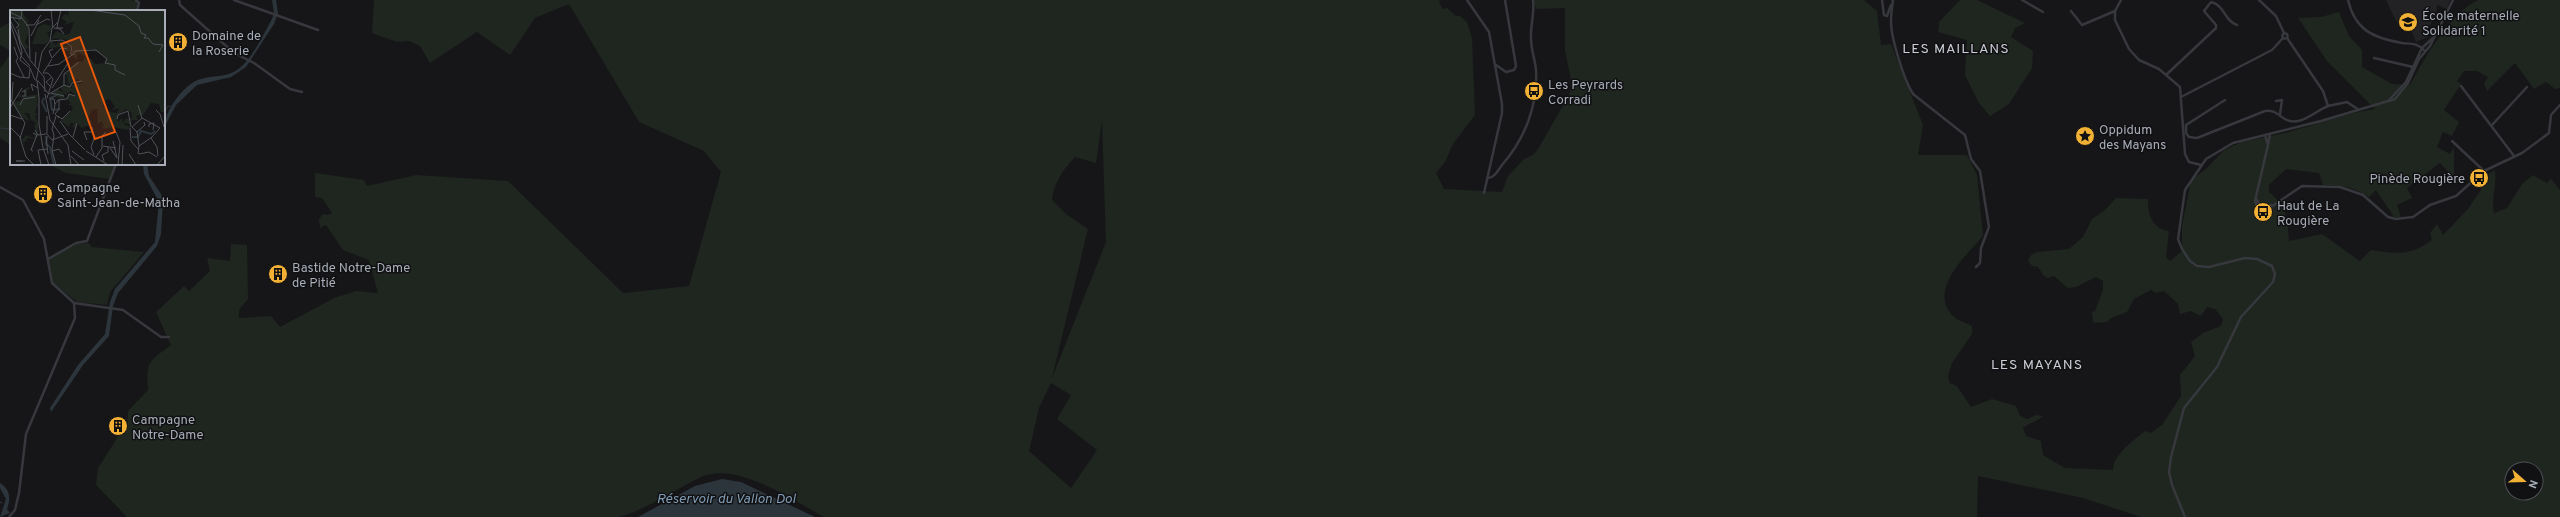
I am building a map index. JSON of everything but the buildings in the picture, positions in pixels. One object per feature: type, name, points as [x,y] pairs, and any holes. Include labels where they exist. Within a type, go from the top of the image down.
[{"type":"street","points":[[136,0],[139,3],[137,10]]},
{"type":"street","points":[[179,0],[180,5],[243,59],[254,63],[290,89],[302,92]]},
{"type":"street","points":[[234,0],[318,30]]},
{"type":"street","points":[[1467,0],[1487,26],[1502,114],[1484,193]]},
{"type":"street","points":[[1494,63],[1506,72],[1514,70],[1516,66],[1505,0]]},
{"type":"street","points":[[1487,178],[1493,177],[1515,150],[1528,122],[1536,85],[1536,66],[1531,41],[1535,9],[1533,0]]},
{"type":"street","points":[[1882,0],[1884,14],[1887,16],[1893,0]]},
{"type":"street","points":[[1893,0],[1891,22],[1894,39],[1908,87],[1913,94],[1964,135],[1972,159],[1980,171],[1989,227],[1981,248],[1980,263],[1976,267]]},
{"type":"street","points":[[2022,0],[2043,12]]},
{"type":"street","points":[[2121,0],[2115,11],[2115,20],[2132,54],[2143,62],[2160,69],[2180,87],[2187,160],[2201,165]]},
{"type":"street","points":[[2258,0],[2276,16],[2285,38],[2322,91],[2328,106]]},
{"type":"street","points":[[2348,0],[2355,20],[2368,32],[2388,40],[2417,44],[2424,50]]},
{"type":"street","points":[[2185,517],[2172,485],[2169,472],[2171,457],[2184,408],[2216,367],[2241,317],[2273,282],[2275,274],[2272,266],[2257,259],[2245,258],[2203,267],[2193,263],[2184,254],[2178,233],[2185,190],[2201,165],[2214,153],[2233,143],[2385,103],[2402,92],[2424,50],[2437,34],[2453,0]]},
{"type":"street","points":[[2166,75],[2216,28],[2204,11],[2211,2],[2219,6],[2228,21],[2237,25]]},
{"type":"street","points":[[2071,11],[2082,25],[2115,11]]},
{"type":"street","points":[[2181,97],[2272,50],[2285,38]]},
{"type":"street","points":[[2374,58],[2414,67]]},
{"type":"street","points":[[2461,86],[2514,156]]},
{"type":"street","points":[[2492,125],[2527,87]]},
{"type":"street","points":[[2189,137],[2186,133],[2186,125],[2225,100]]},
{"type":"street","points":[[2276,101],[2282,100],[2280,114]]},
{"type":"street","points":[[2184,137],[2197,138],[2265,111],[2280,114],[2287,120],[2296,121],[2304,120],[2315,111],[2328,106],[2347,102],[2359,110]]},
{"type":"street","points":[[2270,134],[2256,196],[2261,206],[2274,204],[2302,186],[2340,187],[2363,195],[2388,217],[2401,219],[2418,215],[2430,205],[2456,196],[2484,171],[2514,156],[2549,134],[2551,115],[2560,105]]},
{"type":"street","points":[[2265,135],[2268,145]]},
{"type":"street","points":[[2452,141],[2484,171]]},
{"type":"street","points":[[48,259],[76,243],[86,241],[116,165]]},
{"type":"street","points":[[0,187],[23,200],[44,239],[52,283],[74,303],[88,306],[114,308],[127,312],[161,337],[169,337]]},
{"type":"street","points":[[9,517],[15,509],[23,467],[25,437],[34,420],[74,323],[74,303]]},
{"type":"shaded area","points":[[43,0],[130,0],[136,1],[138,6],[137,10],[35,10]]},
{"type":"shaded area","points":[[374,0],[1440,0],[1439,3],[1443,9],[1447,8],[1456,16],[1460,16],[1467,22],[1472,38],[1475,115],[1453,144],[1445,162],[1436,173],[1444,189],[1502,192],[1508,176],[1524,159],[1533,155],[1538,149],[1569,95],[1572,85],[1565,50],[1565,8],[1536,9],[1534,0],[1864,0],[1877,11],[1881,45],[1891,44],[1923,125],[1918,155],[1967,155],[1977,175],[1983,236],[1959,263],[1946,285],[1944,296],[1947,308],[1955,318],[1972,326],[1972,334],[1952,363],[1948,376],[1950,383],[1957,386],[1971,407],[1992,399],[2016,406],[2020,416],[2028,419],[2036,415],[2043,416],[2023,428],[2026,436],[2041,441],[2043,455],[2065,468],[2113,470],[2116,459],[2130,443],[2145,431],[2151,433],[2162,425],[2181,396],[2180,375],[2195,356],[2191,342],[2203,333],[2221,326],[2223,319],[2215,309],[2207,307],[2201,316],[2191,311],[2180,314],[2178,304],[2164,291],[2156,293],[2151,290],[2134,299],[2127,312],[2111,318],[2107,322],[2093,323],[2092,312],[2095,311],[2103,290],[2103,281],[2096,277],[2076,287],[2068,288],[2054,276],[2048,278],[2043,275],[2038,267],[2032,266],[2028,261],[2031,255],[2037,252],[2069,249],[2083,237],[2092,219],[2105,210],[2116,198],[2148,199],[2152,220],[2163,230],[2169,231],[2166,257],[2170,261],[2182,251],[2182,226],[2191,180],[2206,169],[2224,150],[2242,142],[2285,133],[2353,113],[2375,109],[2327,61],[2298,18],[2321,17],[2339,12],[2349,36],[2362,50],[2362,67],[2392,84],[2410,85],[2423,62],[2448,25],[2468,6],[2478,0],[2560,0],[2560,88],[2555,89],[2546,82],[2534,89],[2515,63],[2487,91],[2484,83],[2488,77],[2477,71],[2464,71],[2457,81],[2461,84],[2444,110],[2459,122],[2452,136],[2443,132],[2437,147],[2450,154],[2454,147],[2454,178],[2440,163],[2407,188],[2412,198],[2397,205],[2401,217],[2394,217],[2376,190],[2369,197],[2347,187],[2323,185],[2319,173],[2286,169],[2269,185],[2269,192],[2275,197],[2283,208],[2287,220],[2289,241],[2322,234],[2360,261],[2371,250],[2396,253],[2417,249],[2432,240],[2430,233],[2437,224],[2443,235],[2467,210],[2481,190],[2479,180],[2495,170],[2493,202],[2494,213],[2507,208],[2522,184],[2533,175],[2547,183],[2551,179],[2560,190],[2560,517],[2141,517],[2083,498],[1978,476],[1977,517],[824,517],[781,493],[747,478],[731,474],[715,473],[701,477],[651,504],[630,514],[619,517],[127,517],[96,485],[98,468],[121,432],[127,428],[128,411],[148,390],[148,368],[150,363],[157,355],[171,345],[156,312],[184,286],[189,291],[210,271],[207,258],[230,261],[231,244],[247,245],[248,299],[239,310],[239,318],[271,316],[280,327],[334,298],[356,291],[378,293],[369,260],[343,250],[326,225],[320,228],[319,219],[323,214],[328,215],[332,213],[322,198],[315,197],[315,173],[364,180],[367,186],[416,175],[508,181],[623,293],[689,286],[721,172],[704,151],[639,122],[569,4],[535,18],[510,55],[477,32],[430,63],[420,46],[409,41],[397,42],[372,33]],"holes":[[[1102,121],[1106,242],[1052,378],[1088,229],[1066,214],[1052,200],[1053,194],[1057,182],[1075,157],[1096,163]],[[1051,383],[1071,395],[1057,419],[1097,450],[1071,488],[1029,451],[1039,408]]]},
{"type":"shaded area","points":[[1960,0],[1977,0],[2025,23],[2015,28],[2011,37],[2033,51],[2032,68],[2009,104],[1990,116],[1979,103],[1965,75],[1967,40],[1938,32],[1939,22]]},
{"type":"shaded area","points":[[2386,0],[2450,0],[2447,9],[2437,5],[2436,16],[2426,31],[2428,37],[2416,42],[2411,30],[2396,21]]},
{"type":"shaded area","points":[[10,22],[10,50],[0,45],[0,28]]},
{"type":"shaded area","points":[[10,54],[10,144],[0,138],[0,69]]},
{"type":"shaded area","points":[[50,165],[116,165],[110,179],[66,173]]},
{"type":"shaded area","points":[[88,243],[92,247],[144,252],[110,292],[107,305],[77,302],[52,282],[49,261],[50,258],[76,244]]},
{"type":"water","points":[[272,0],[276,0],[278,13],[274,24],[246,67],[231,77],[197,85],[176,105],[165,126],[167,114],[171,107],[188,86],[201,79],[232,73],[248,60],[257,47],[274,13]]},
{"type":"water","points":[[143,165],[147,165],[149,176],[161,194],[163,201],[161,234],[157,246],[118,293],[113,306],[109,336],[83,365],[51,412],[50,408],[78,365],[105,334],[110,302],[115,289],[155,242],[159,202],[144,174]]},
{"type":"water","name":"Réservoir du Vallon Dol","points":[[722,479],[741,482],[815,517],[638,517],[695,486]]},
{"type":"water","points":[[0,483],[6,488],[9,494],[7,509],[10,513],[0,517],[6,499],[0,488]]},
{"type":"waterway","points":[[165,111],[168,106],[172,107]]},
{"type":"waterway","points":[[0,128],[10,129]]},
{"type":"place","name":"École maternelle Solidarité 1","points":[[2408,22]]},
{"type":"place","name":"Domaine de la Roserie","points":[[178,42]]},
{"type":"place","name":"Les Peyrards Corradi","points":[[1534,91]]},
{"type":"place","name":"Oppidum des Mayans","points":[[2085,136]]},
{"type":"place","name":"Pinède Rougière","points":[[2479,178]]},
{"type":"place","name":"Campagne Saint-Jean-de-Matha","points":[[43,194]]},
{"type":"place","name":"Haut de La Rougière","points":[[2263,212]]},
{"type":"place","name":"Bastide Notre-Dame de Pitié","points":[[278,274]]},
{"type":"place","name":"Campagne Notre-Dame","points":[[118,426]]},
{"type":"district","name":"LES MAILLANS","points":[[1956,48]]},
{"type":"district","name":"LES MAYANS","points":[[2037,364]]}]
